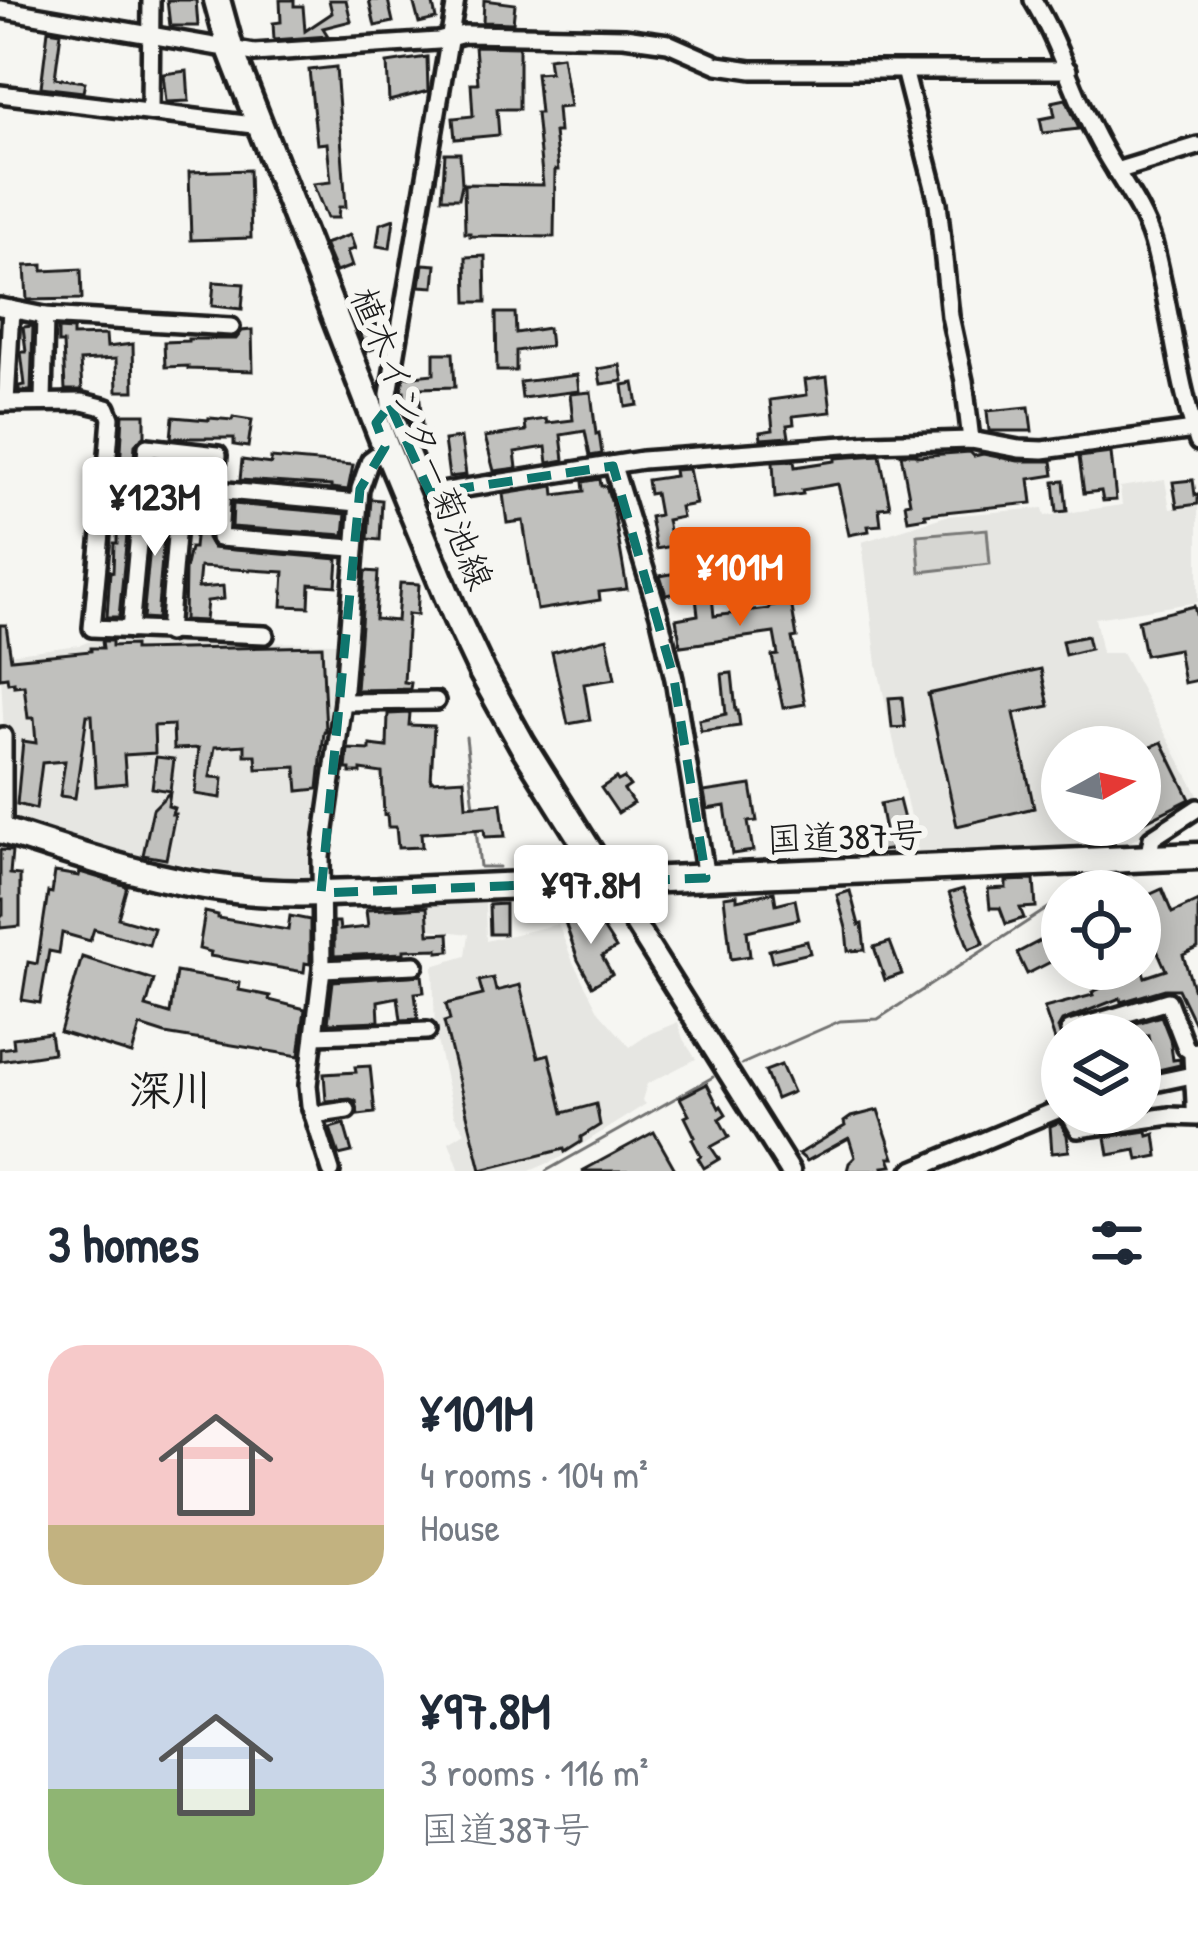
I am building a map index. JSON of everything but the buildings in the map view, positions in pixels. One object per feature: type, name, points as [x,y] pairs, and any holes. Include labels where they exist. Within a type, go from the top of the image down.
[{"type":"main road","name":"植木インター菊池線","points":[[217,0],[261,127],[383,414],[386,448],[431,562],[482,672],[608,881]]},
{"type":"main road","name":"国道387号","points":[[0,830],[175,880],[227,889],[321,893],[1197,858]]},
{"type":"street","points":[[150,111],[151,0]]},
{"type":"street","points":[[456,0],[383,414],[434,493],[642,460],[971,440],[1043,451],[1196,436],[1153,243],[1098,141],[1034,0]]},
{"type":"street","points":[[0,9],[232,51],[288,52],[438,41],[464,34],[624,37],[668,43],[718,65],[752,70],[1068,70]]},
{"type":"street","points":[[904,70],[938,202],[950,316],[971,440]]},
{"type":"street","points":[[0,94],[261,127]]},
{"type":"street","points":[[1116,171],[1198,146]]},
{"type":"street","points":[[231,327],[45,316],[5,308],[3,403],[82,402],[107,408],[111,418],[92,628],[265,635]]},
{"type":"street","points":[[43,401],[45,316]]},
{"type":"street","points":[[130,630],[147,447],[218,455],[219,538],[353,548]]},
{"type":"street","points":[[331,1171],[308,1085],[322,969],[321,856],[343,702],[358,503],[370,460],[386,448]]},
{"type":"street","points":[[613,466],[674,679],[706,878]]},
{"type":"street","points":[[106,480],[358,503]]},
{"type":"street","points":[[168,632],[179,487]]},
{"type":"street","points":[[343,702],[436,701]]},
{"type":"street","points":[[0,737],[0,830]]},
{"type":"street","points":[[1148,859],[1152,838],[1198,808]]},
{"type":"street","points":[[608,881],[790,1171]]},
{"type":"street","points":[[322,969],[415,965]]},
{"type":"street","points":[[1122,1014],[1168,1000],[1186,1048],[1195,1051],[1192,1075],[1197,1117],[1161,1116]]},
{"type":"street","points":[[315,1035],[427,1030]]},
{"type":"street","points":[[1161,1082],[1192,1075]]},
{"type":"street","points":[[313,1115],[347,1110]]},
{"type":"street","points":[[911,1171],[1041,1120]]},
{"type":"highlighted area","points":[[390,405],[430,493],[613,466],[674,679],[706,878],[321,893],[360,489],[385,447],[376,423]]},
{"type":"shaded area","points":[[1165,480],[1170,509],[1198,505],[1198,602],[1095,618],[1102,653],[1122,653],[1198,795],[1198,800],[1161,823],[1161,726],[1041,726],[1041,846],[1124,846],[918,854],[877,664],[862,542],[946,516],[1043,508],[1045,516],[1122,505],[1120,487]]},
{"type":"shaded area","points":[[987,529],[990,564],[920,572],[917,535]]},
{"type":"shaded area","points":[[101,637],[342,643],[312,880],[169,865],[8,816],[0,655],[80,645]]},
{"type":"shaded area","points":[[485,903],[486,941],[558,924],[599,1012],[630,1047],[678,1022],[696,1059],[647,1084],[642,1100],[646,1104],[562,1157],[530,1171],[460,1171],[449,1142],[465,1132],[454,1115],[435,1032],[433,966],[466,956],[469,934],[430,929],[428,906]]},
{"type":"waterway","points":[[466,737],[474,807]]},
{"type":"waterway","points":[[476,829],[480,867],[499,867]]},
{"type":"waterway","points":[[516,866],[551,862]]},
{"type":"waterway","points":[[742,1064],[840,1021],[878,1019],[1041,913]]},
{"type":"waterway","points":[[546,1171],[713,1077]]},
{"type":"district","name":"深川","points":[[171,1089]]}]
